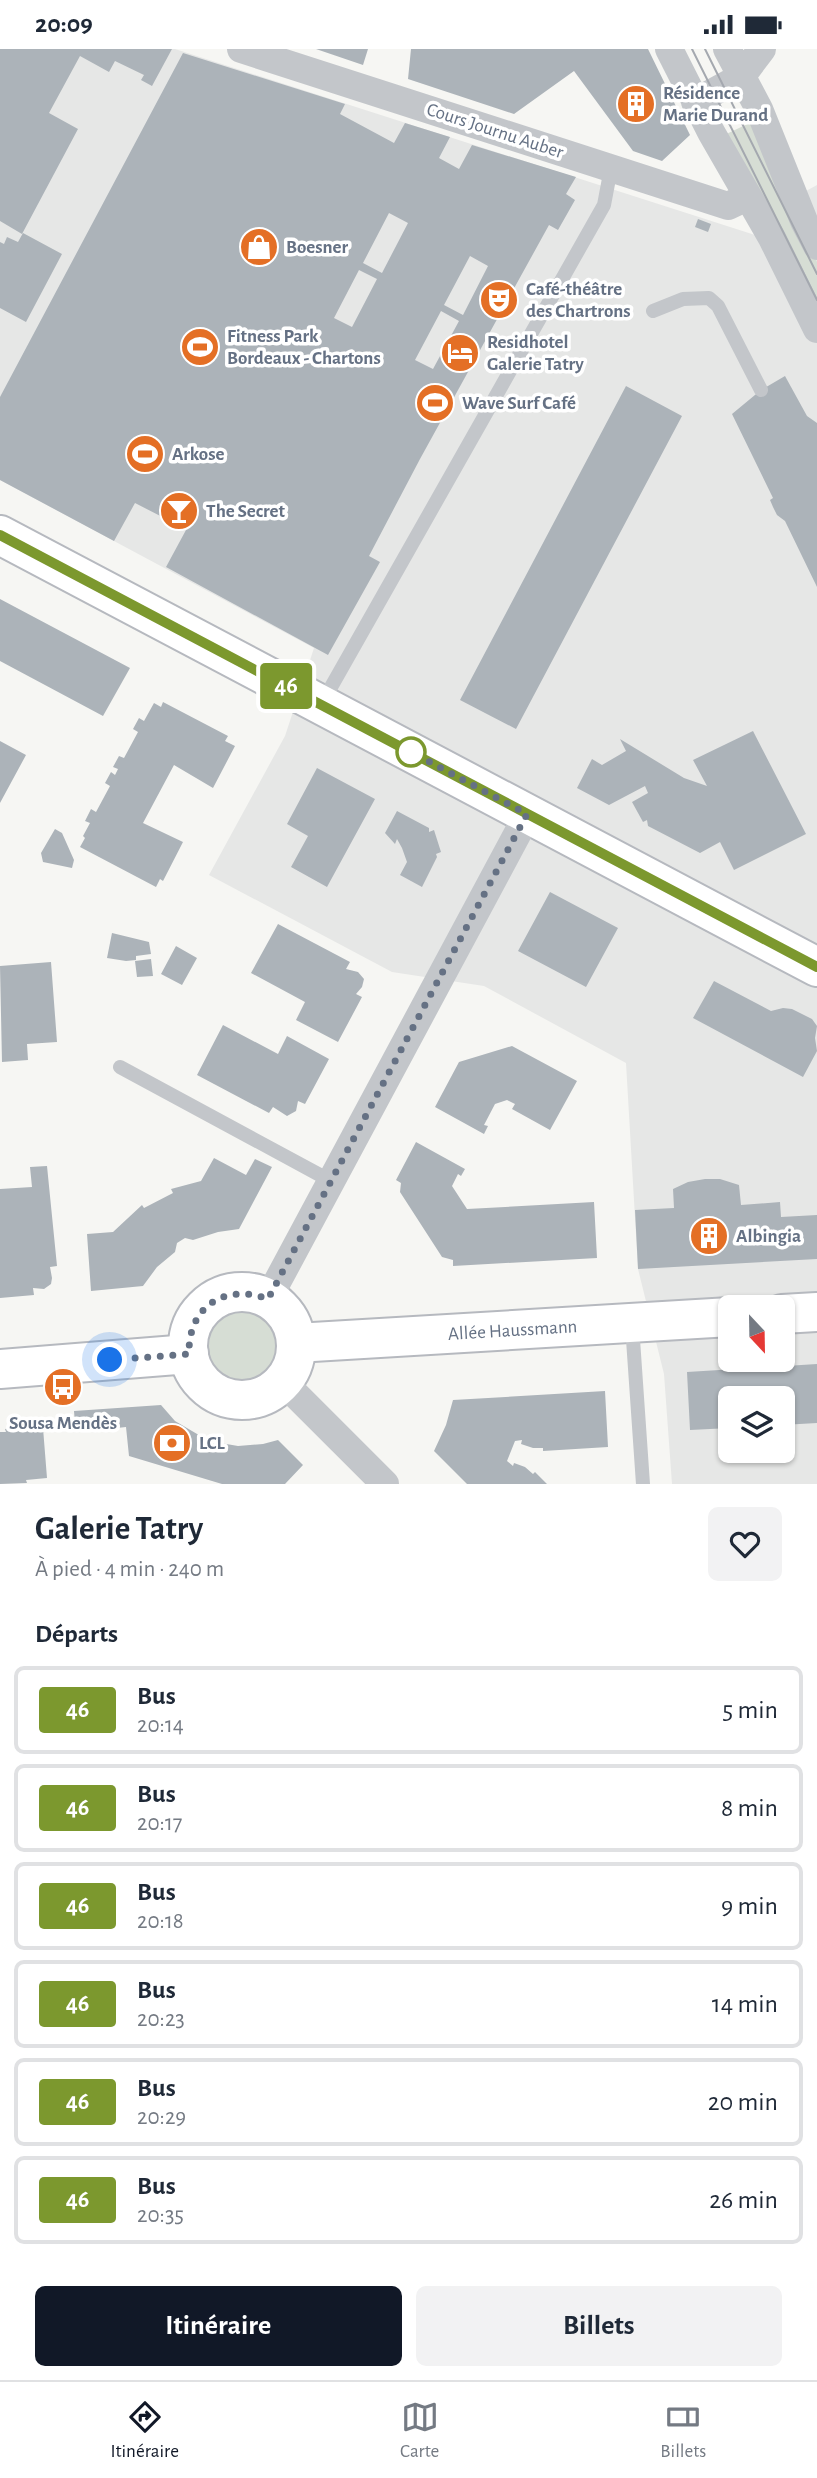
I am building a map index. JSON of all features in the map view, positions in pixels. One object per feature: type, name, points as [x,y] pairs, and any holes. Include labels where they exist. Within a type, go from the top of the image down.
[{"type":"street","name":"Cours Journu Auber","points":[[241,49],[728,206],[747,197]]},
{"type":"street","points":[[669,49],[695,102],[772,238],[817,329]]},
{"type":"street","points":[[727,49],[759,109],[804,221],[817,246]]},
{"type":"street","points":[[695,102],[741,77],[762,49]]},
{"type":"street","points":[[0,535],[817,967]]},
{"type":"street","points":[[268,1299],[527,814]]},
{"type":"street","points":[[237,1293],[253,1293],[268,1299],[283,1310],[292,1325],[296,1343],[293,1364],[283,1382],[254,1399],[237,1400],[221,1395],[207,1386],[196,1373],[189,1354],[191,1331],[197,1317],[208,1304],[222,1296],[237,1293]]},
{"type":"street","points":[[795,1313],[817,1312]]},
{"type":"street","name":"Allée Haussmann","points":[[296,1343],[718,1318]]},
{"type":"street","points":[[0,1369],[189,1354]]},
{"type":"street","points":[[283,1382],[385,1484]]},
{"type":"lane","points":[[321,704],[604,205],[611,168]]},
{"type":"lane","points":[[653,311],[682,299],[709,298],[718,306],[761,390]]},
{"type":"lane","points":[[120,1067],[331,1181]]},
{"type":"lane","points":[[632,1323],[643,1484]]},
{"type":"shaded area","points":[[0,49],[175,49],[755,235],[806,191],[817,185],[817,1484],[672,1484],[664,1374],[638,1269],[626,1063],[484,986],[392,972],[209,875],[285,736],[314,648],[0,480]]},
{"type":"shaded area","points":[[756,120],[798,224],[817,262],[817,312],[720,137]]},
{"type":"shaded area","points":[[242,1304],[258,1307],[271,1316],[280,1329],[283,1345],[280,1361],[271,1374],[258,1383],[242,1386],[226,1383],[213,1374],[204,1361],[201,1345],[204,1329],[213,1316],[226,1307]]},
{"type":"building","points":[[0,49],[172,49],[152,86],[141,80],[144,75],[115,61],[109,72],[80,56],[49,113],[78,129],[22,234],[0,221]]},
{"type":"building","points":[[316,49],[368,49],[363,65]]},
{"type":"building","name":"Résidence Marie Durand","points":[[411,49],[648,49],[690,135],[662,161],[633,151],[574,71],[514,114],[408,79]]},
{"type":"building","points":[[183,53],[345,104],[340,114],[394,143],[405,123],[450,137],[439,158],[459,169],[472,145],[576,177],[566,194],[575,200],[558,230],[549,225],[420,459],[369,556],[380,562],[328,655],[166,567],[186,530],[172,522],[135,503],[114,541],[0,480],[0,397]],"holes":[[[389,213],[408,223],[382,273],[363,263]],[[470,256],[488,266],[463,315],[444,305]],[[359,270],[377,279],[352,327],[334,318]],[[441,311],[459,321],[433,369],[415,360]]]},
{"type":"building","points":[[698,219],[711,224],[708,232],[695,227]]},
{"type":"building","points":[[23,233],[62,254],[26,322],[0,308],[0,242],[4,244],[7,237],[18,242]]},
{"type":"building","points":[[785,376],[807,416],[817,423],[817,587],[785,521],[777,515],[773,507],[770,500],[773,498],[732,414],[761,390]]},
{"type":"building","points":[[626,386],[682,416],[516,729],[460,700]]},
{"type":"building","points":[[0,599],[130,668],[103,716],[0,661]]},
{"type":"building","points":[[163,702],[228,736],[225,741],[235,746],[213,788],[174,765],[143,823],[183,842],[163,881],[160,879],[156,887],[80,847],[90,823],[85,821],[91,809],[96,812],[110,786],[105,783],[111,772],[115,775],[118,769],[113,767],[119,756],[124,758],[138,732],[133,729],[139,718],[144,721],[154,703],[161,707]]},
{"type":"building","points":[[753,731],[806,834],[734,870],[720,842],[700,853],[648,826],[647,820],[643,822],[632,802],[648,793],[645,786],[609,805],[577,788],[592,759],[602,765],[626,751],[620,739],[684,778],[707,786],[693,760]]},
{"type":"building","points":[[0,741],[26,755],[0,803]]},
{"type":"building","points":[[317,768],[375,799],[327,887],[291,867],[308,836],[287,824]]},
{"type":"building","points":[[397,811],[429,828],[429,832],[434,830],[441,852],[436,854],[422,887],[400,875],[407,862],[402,848],[397,839],[395,844],[385,833]]},
{"type":"building","points":[[55,829],[62,833],[74,860],[72,868],[43,862],[41,853]]},
{"type":"building","points":[[550,892],[618,928],[586,987],[518,951]]},
{"type":"building","points":[[278,924],[350,962],[346,969],[358,972],[364,979],[356,994],[362,997],[338,1042],[296,1020],[305,1002],[251,973]]},
{"type":"building","points":[[112,933],[149,942],[151,954],[136,956],[136,960],[126,961],[107,958]]},
{"type":"building","points":[[176,946],[197,958],[182,985],[161,974]]},
{"type":"building","points":[[151,959],[153,976],[137,977],[135,961]]},
{"type":"building","points":[[51,962],[57,1042],[27,1044],[28,1060],[2,1062],[0,966]]},
{"type":"building","points":[[714,981],[771,1011],[792,1009],[812,1019],[817,1026],[817,1051],[803,1077],[693,1018]]},
{"type":"building","points":[[223,1025],[278,1054],[287,1036],[329,1059],[305,1104],[298,1101],[296,1111],[287,1116],[273,1107],[269,1113],[197,1075]]},
{"type":"building","points":[[512,1046],[577,1081],[550,1130],[512,1109],[515,1104],[507,1100],[495,1104],[484,1125],[488,1126],[484,1134],[435,1107],[459,1062]]},
{"type":"building","points":[[416,1142],[465,1169],[461,1176],[458,1174],[452,1186],[467,1209],[594,1202],[597,1258],[453,1266],[453,1260],[442,1257],[400,1192],[401,1183],[396,1180]]},
{"type":"building","points":[[214,1158],[246,1175],[255,1159],[272,1167],[239,1229],[193,1240],[185,1238],[177,1243],[175,1252],[157,1267],[143,1286],[91,1291],[87,1234],[113,1232],[142,1205],[144,1208],[173,1193],[171,1189],[201,1181]]},
{"type":"building","points":[[47,1166],[57,1266],[50,1267],[51,1284],[44,1289],[33,1288],[34,1295],[0,1298],[0,1189],[32,1187],[30,1167]]},
{"type":"building","name":"Albingia","points":[[720,1179],[739,1185],[741,1205],[780,1202],[781,1217],[817,1215],[817,1259],[638,1269],[635,1210],[674,1208],[673,1189],[688,1182]]},
{"type":"building","points":[[817,1364],[817,1423],[795,1424],[795,1386],[718,1386],[718,1429],[690,1430],[687,1372],[795,1372],[795,1365]]},
{"type":"building","points":[[605,1391],[608,1447],[543,1451],[543,1448],[521,1444],[522,1440],[515,1441],[507,1461],[513,1466],[514,1463],[525,1467],[533,1474],[535,1472],[547,1484],[467,1484],[434,1451],[446,1425],[453,1400]]},
{"type":"building","name":"LCL","points":[[161,1405],[175,1421],[209,1441],[238,1446],[278,1440],[303,1465],[285,1484],[222,1484],[129,1456],[126,1427],[90,1431],[89,1423],[75,1424],[74,1411]]},
{"type":"building","points":[[21,1427],[21,1430],[43,1428],[47,1478],[26,1480],[27,1483],[0,1484],[0,1432]]},
{"type":"tram line","points":[[692,49],[817,300]]},
{"type":"tram line","points":[[705,49],[817,274]]},
{"type":"bus line","name":"46","points":[[0,535],[817,967]]},
{"type":"place","name":"Résidence Marie Durand","points":[[636,104]]},
{"type":"place","name":"Boesner","points":[[259,247]]},
{"type":"place","name":"Café-théâtre des Chartrons","points":[[499,300]]},
{"type":"place","name":"Fitness Park Bordeaux - Chartons","points":[[200,347]]},
{"type":"place","name":"Residhotel Galerie Tatry","points":[[460,353]]},
{"type":"place","name":"Wave Surf Café","points":[[435,403]]},
{"type":"place","name":"Arkose","points":[[145,454]]},
{"type":"place","name":"The Secret","points":[[179,511]]},
{"type":"place","name":"Albingia","points":[[709,1236]]},
{"type":"place","name":"Sousa Mendès","points":[[63,1387]]},
{"type":"place","name":"LCL","points":[[172,1443]]},
{"type":"route","points":[[110,1360],[189,1354],[191,1331],[197,1317],[208,1304],[222,1296],[237,1293],[253,1293],[268,1299],[527,814],[411,752]]}]
